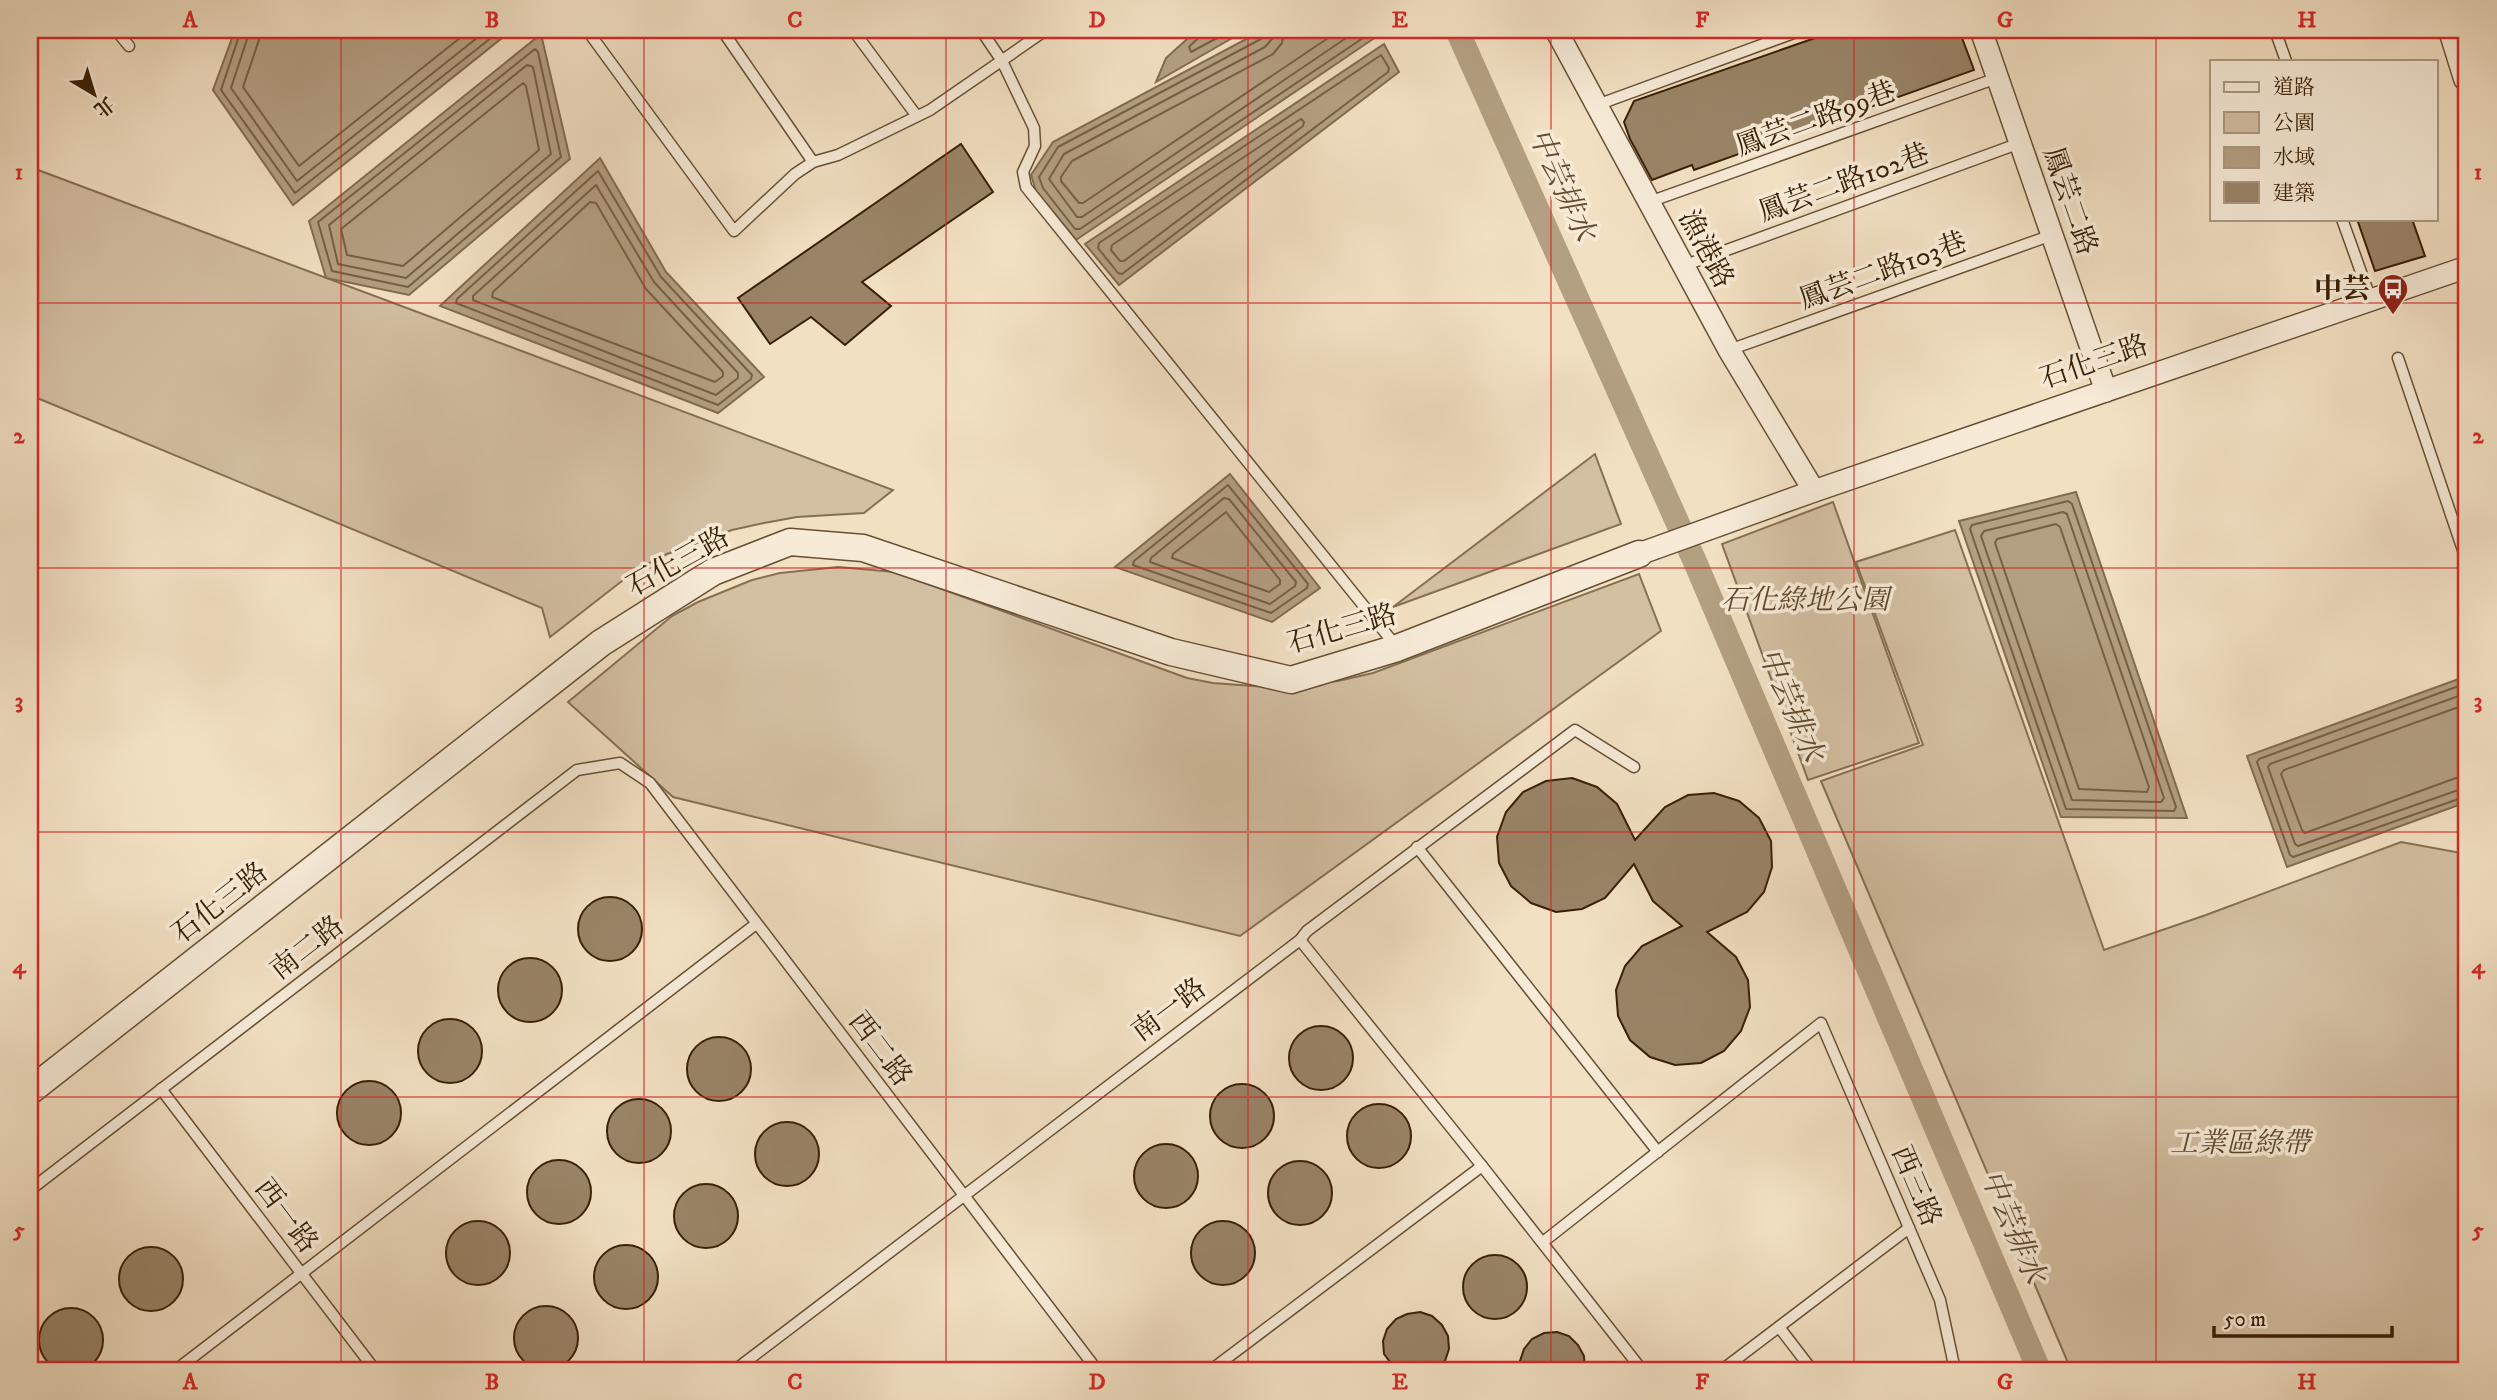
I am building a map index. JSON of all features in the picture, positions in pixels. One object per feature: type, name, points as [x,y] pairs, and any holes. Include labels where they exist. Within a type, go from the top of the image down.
[{"type":"street","name":"漁港路","points":[[1556,30],[1729,350],[1814,491]]},
{"type":"street","name":"鳳芸二路","points":[[1980,30],[2106,391]]},
{"type":"street","points":[[2452,30],[2467,78]]},
{"type":"street","name":"石化三路","points":[[30,1091],[601,643],[713,572],[790,542],[863,548],[1171,652],[1291,680],[1397,649],[1639,554],[1814,491],[2467,267]]},
{"type":"lane","points":[[116,30],[129,46]]},
{"type":"lane","points":[[587,30],[734,231],[795,174],[813,162],[838,155],[930,110],[1046,30]]},
{"type":"lane","points":[[722,30],[813,162]]},
{"type":"lane","points":[[853,30],[916,115]]},
{"type":"lane","points":[[981,30],[1002,61],[1034,128],[1035,146],[1023,172],[1026,187],[1397,649]]},
{"type":"lane","points":[[1597,105],[1802,30]]},
{"type":"lane","points":[[2275,30],[2286,60]]},
{"type":"lane","name":"鳳芸二路99巷","points":[[1649,202],[1997,78]]},
{"type":"lane","name":"鳳芸二路102巷","points":[[1683,266],[2020,143]]},
{"type":"lane","points":[[2342,220],[2371,300]]},
{"type":"lane","name":"鳳芸二路103巷","points":[[1729,350],[2052,235]]},
{"type":"lane","points":[[2398,358],[2467,562]]},
{"type":"lane","name":"南一路","points":[[735,1370],[1300,940],[1307,931],[1417,847],[1575,730],[1634,767]]},
{"type":"lane","name":"西二路","points":[[620,762],[650,783],[1097,1370]]},
{"type":"lane","name":"南二路","points":[[30,1190],[577,769],[620,762]]},
{"type":"lane","points":[[1417,847],[1658,1152],[1542,1242]]},
{"type":"lane","points":[[176,1370],[756,924]]},
{"type":"lane","points":[[1300,940],[1642,1370]]},
{"type":"lane","name":"西三路","points":[[1658,1152],[1821,1023],[1940,1300],[1955,1370]]},
{"type":"lane","name":"西一路","points":[[161,1089],[375,1370]]},
{"type":"lane","points":[[1211,1370],[1482,1166]]},
{"type":"lane","points":[[1722,1370],[1909,1228]]},
{"type":"lane","points":[[1779,1327],[1812,1370]]},
{"type":"green space","points":[[30,167],[893,490],[864,513],[797,517],[764,523],[732,530],[667,554],[636,570],[550,637],[542,608],[30,395]]},
{"type":"green space","points":[[1595,454],[1621,524],[1393,607]]},
{"type":"green space","name":"石化綠地公園","points":[[1833,502],[1919,743],[1808,780],[1722,544]]},
{"type":"green space","name":"工業區綠帶","points":[[1955,530],[2104,950],[2401,842],[2467,854],[2467,1370],[2071,1370],[1821,781],[1923,745],[1856,562]]},
{"type":"green space","points":[[838,567],[895,572],[1187,678],[1213,683],[1267,687],[1338,681],[1373,673],[1639,574],[1661,631],[1240,936],[673,797],[568,702],[672,616],[698,602],[752,580],[780,573]]},
{"type":"water","points":[[235,30],[512,30],[293,205],[213,90]]},
{"type":"water","points":[[1197,30],[1246,30],[1156,82],[1166,58]]},
{"type":"water","points":[[1263,30],[1373,30],[1376,37],[1076,240],[1036,191],[1031,175],[1053,142]]},
{"type":"water","points":[[541,34],[570,159],[409,295],[326,278],[309,221]]},
{"type":"water","points":[[1384,44],[1399,72],[1119,285],[1085,244]]},
{"type":"water","points":[[600,158],[666,272],[764,377],[718,413],[440,306]]},
{"type":"water","points":[[1230,474],[1320,588],[1272,622],[1115,567]]},
{"type":"water","points":[[2076,492],[2187,818],[2061,817],[1959,521]]},
{"type":"water","points":[[2467,676],[2467,802],[2287,867],[2247,756]]},
{"type":"building","points":[[1838,30],[1959,30],[1974,70],[1694,170],[1692,165],[1652,180],[1624,122],[1634,101]]},
{"type":"building","points":[[961,144],[993,192],[862,282],[891,306],[845,345],[811,317],[770,344],[738,298]]},
{"type":"building","points":[[2357,220],[2412,220],[2425,256],[2375,271]]},
{"type":"building","points":[[1572,778],[1597,787],[1617,804],[1635,840],[1665,807],[1688,795],[1714,793],[1739,801],[1759,818],[1771,841],[1772,867],[1764,892],[1747,912],[1707,932],[1736,957],[1748,980],[1750,1007],[1741,1031],[1724,1051],[1701,1063],[1675,1065],[1650,1057],[1630,1040],[1618,1016],[1616,990],[1625,966],[1642,946],[1682,926],[1653,901],[1634,864],[1605,898],[1582,909],[1556,912],[1531,903],[1511,886],[1499,863],[1497,837],[1506,812],[1523,792],[1546,781]]},
{"type":"building","points":[[604,897],[616,897],[633,906],[640,917],[640,941],[633,952],[616,961],[604,961],[592,956],[583,947],[578,935],[578,923],[583,911],[592,902]]},
{"type":"building","points":[[524,958],[536,958],[553,967],[560,978],[560,1002],[553,1013],[536,1022],[524,1022],[512,1017],[503,1008],[498,996],[498,984],[503,972],[512,963]]},
{"type":"building","points":[[444,1019],[456,1019],[473,1028],[480,1039],[480,1063],[473,1074],[456,1083],[444,1083],[432,1078],[423,1069],[418,1057],[418,1045],[423,1033],[432,1024]]},
{"type":"building","points":[[1315,1026],[1327,1026],[1344,1035],[1351,1046],[1351,1070],[1344,1081],[1327,1090],[1315,1090],[1303,1085],[1294,1076],[1289,1064],[1289,1052],[1294,1040],[1303,1031]]},
{"type":"building","points":[[713,1037],[725,1037],[742,1046],[749,1057],[749,1081],[742,1092],[725,1101],[713,1101],[701,1096],[692,1087],[687,1075],[687,1063],[692,1051],[701,1042]]},
{"type":"building","points":[[363,1081],[375,1081],[392,1090],[399,1101],[399,1125],[392,1136],[375,1145],[363,1145],[351,1140],[342,1131],[337,1119],[337,1107],[342,1095],[351,1086]]},
{"type":"building","points":[[1236,1084],[1248,1084],[1265,1093],[1272,1104],[1272,1128],[1265,1139],[1248,1148],[1236,1148],[1224,1143],[1215,1134],[1210,1122],[1210,1110],[1215,1098],[1224,1089]]},
{"type":"building","points":[[633,1099],[645,1099],[662,1108],[669,1119],[669,1143],[662,1154],[645,1163],[633,1163],[621,1158],[612,1149],[607,1137],[607,1125],[612,1113],[621,1104]]},
{"type":"building","points":[[1373,1104],[1385,1104],[1402,1113],[1409,1124],[1409,1148],[1402,1159],[1385,1168],[1373,1168],[1361,1163],[1352,1154],[1347,1142],[1347,1130],[1352,1118],[1361,1109]]},
{"type":"building","points":[[781,1122],[793,1122],[810,1131],[817,1142],[817,1166],[810,1177],[793,1186],[781,1186],[769,1181],[760,1172],[755,1160],[755,1148],[760,1136],[769,1127]]},
{"type":"building","points":[[1160,1144],[1172,1144],[1189,1153],[1196,1164],[1196,1188],[1189,1199],[1172,1208],[1160,1208],[1148,1203],[1139,1194],[1134,1182],[1134,1170],[1139,1158],[1148,1149]]},
{"type":"building","points":[[553,1160],[565,1160],[582,1169],[589,1180],[589,1204],[582,1215],[565,1224],[553,1224],[541,1219],[532,1210],[527,1198],[527,1186],[532,1174],[541,1165]]},
{"type":"building","points":[[1294,1161],[1306,1161],[1323,1170],[1330,1181],[1330,1205],[1323,1216],[1306,1225],[1294,1225],[1282,1220],[1273,1211],[1268,1199],[1268,1187],[1273,1175],[1282,1166]]},
{"type":"building","points":[[700,1184],[712,1184],[729,1193],[736,1204],[736,1228],[729,1239],[712,1248],[700,1248],[688,1243],[679,1234],[674,1222],[674,1210],[679,1198],[688,1189]]},
{"type":"building","points":[[472,1221],[484,1221],[501,1230],[508,1241],[508,1265],[501,1276],[484,1285],[472,1285],[460,1280],[451,1271],[446,1259],[446,1247],[451,1235],[460,1226]]},
{"type":"building","points":[[1217,1221],[1229,1221],[1246,1230],[1253,1241],[1253,1265],[1246,1276],[1229,1285],[1217,1285],[1205,1280],[1196,1271],[1191,1259],[1191,1247],[1196,1235],[1205,1226]]},
{"type":"building","points":[[620,1245],[632,1245],[649,1254],[656,1265],[656,1289],[649,1300],[632,1309],[620,1309],[608,1304],[599,1295],[594,1283],[594,1271],[599,1259],[608,1250]]},
{"type":"building","points":[[145,1247],[157,1247],[174,1256],[181,1267],[181,1291],[174,1302],[157,1311],[145,1311],[133,1306],[124,1297],[119,1285],[119,1273],[124,1261],[133,1252]]},
{"type":"building","points":[[1489,1255],[1501,1255],[1518,1264],[1525,1275],[1525,1299],[1518,1310],[1501,1319],[1489,1319],[1477,1314],[1468,1305],[1463,1293],[1463,1281],[1468,1269],[1477,1260]]},
{"type":"building","points":[[540,1306],[552,1306],[569,1315],[576,1326],[576,1350],[569,1361],[552,1370],[540,1370],[528,1365],[519,1356],[514,1344],[514,1332],[519,1320],[528,1311]]},
{"type":"building","points":[[71,1308],[83,1310],[94,1317],[101,1328],[101,1352],[94,1363],[83,1370],[71,1372],[59,1370],[48,1363],[41,1352],[39,1340],[41,1328],[48,1317],[59,1310]]},
{"type":"building","points":[[1420,1312],[1432,1316],[1442,1325],[1448,1336],[1449,1349],[1445,1361],[1437,1370],[1396,1370],[1384,1354],[1383,1341],[1387,1329],[1396,1319]]},
{"type":"building","points":[[1557,1332],[1569,1336],[1578,1345],[1584,1356],[1585,1370],[1517,1370],[1524,1349],[1532,1339],[1544,1333]]},
{"type":"waterway","name":"中芸排水","points":[[1457,30],[1696,564],[2039,1370]]},
{"type":"place","name":"中芸","points":[[2393,316]]}]
